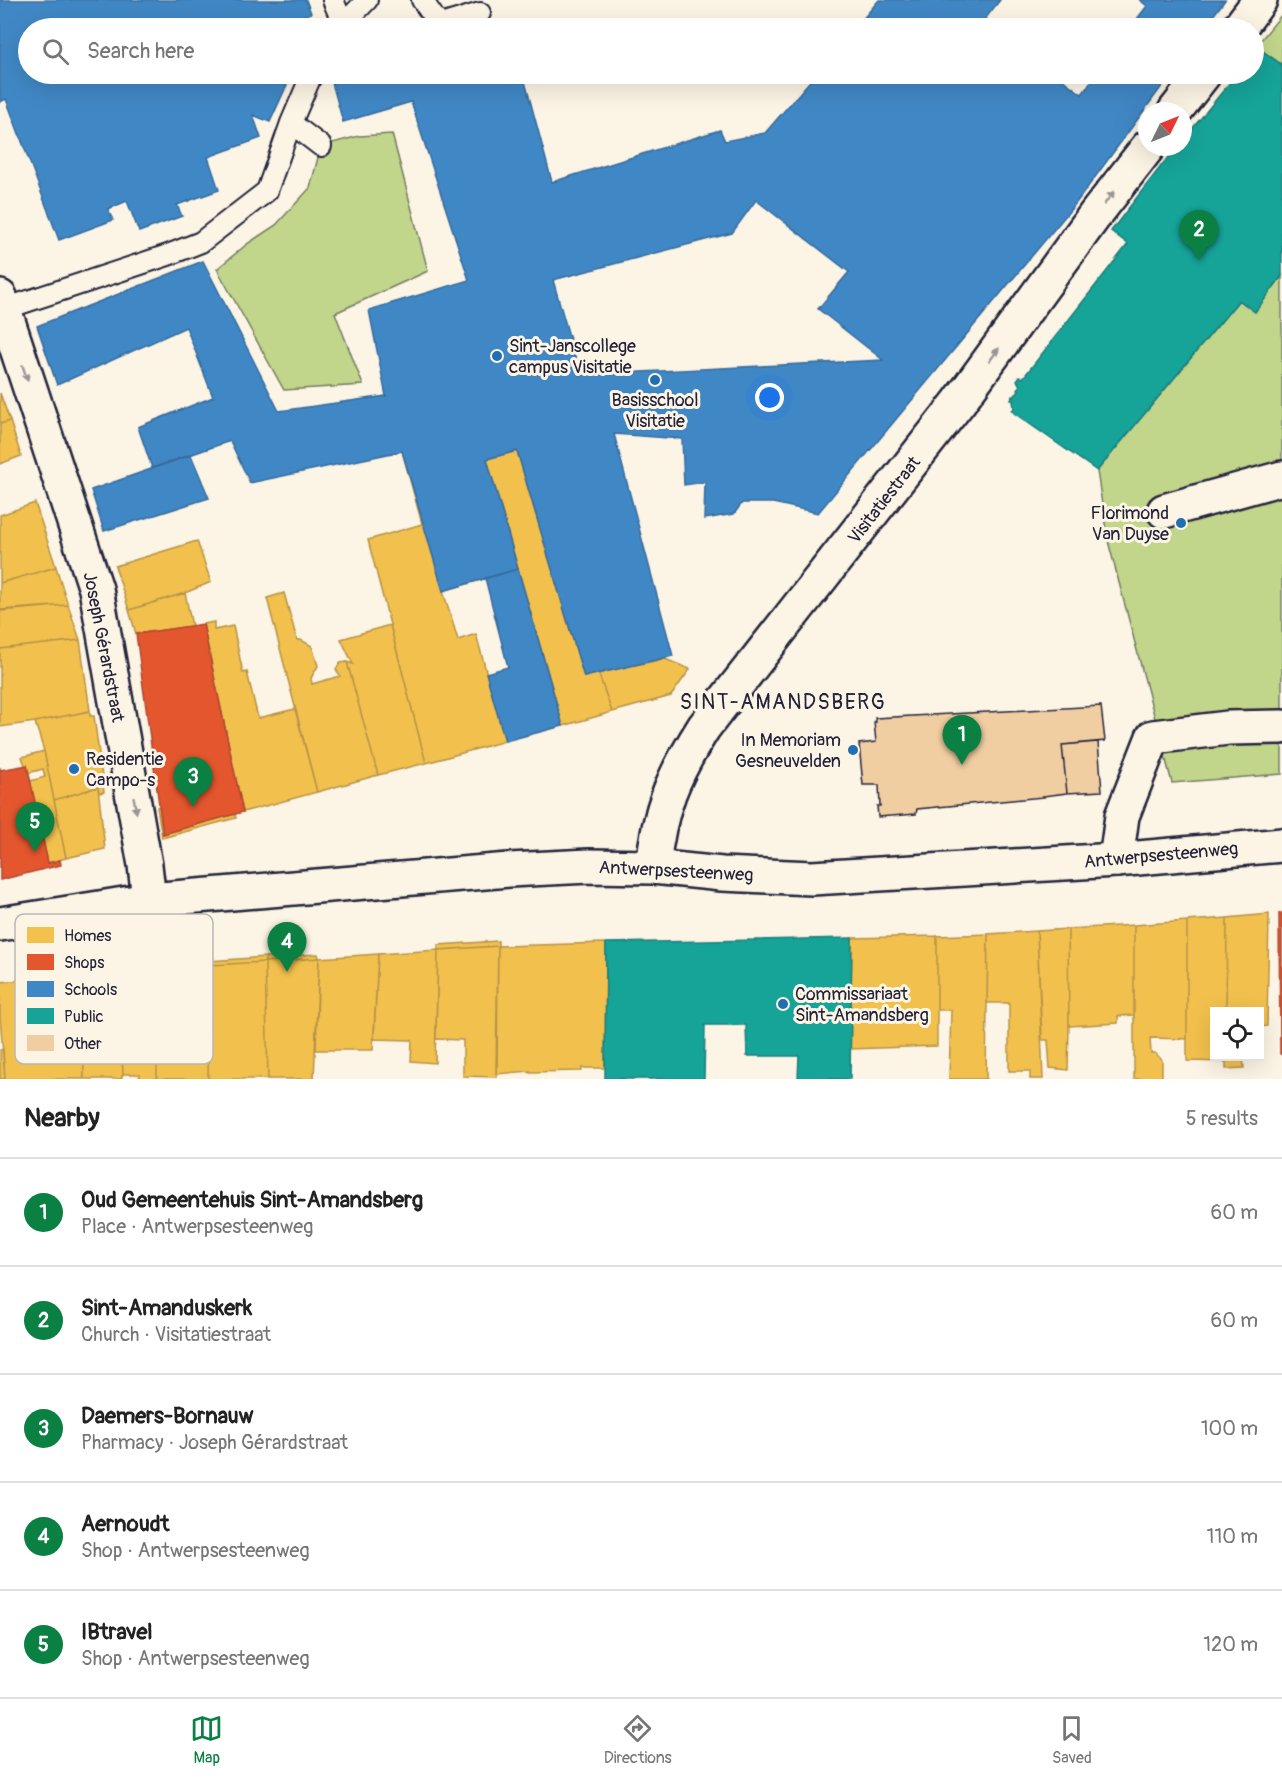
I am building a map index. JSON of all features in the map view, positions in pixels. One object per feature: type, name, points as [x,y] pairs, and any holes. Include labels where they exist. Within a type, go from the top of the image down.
[{"type":"street","points":[[1246,18],[1260,0]]},
{"type":"street","points":[[1182,102],[1196,84]]},
{"type":"street","name":"Visitatiestraat","points":[[653,867],[656,837],[668,793],[683,759],[704,727],[959,402],[1095,215],[1141,156]]},
{"type":"street","name":"Joseph Gérardstraat","points":[[2,303],[96,589],[145,865],[149,900]]},
{"type":"street","points":[[1164,511],[1282,478]]},
{"type":"street","points":[[1116,860],[1122,816],[1153,737],[1228,728],[1282,727]]},
{"type":"street","name":"Antwerpsesteenweg","points":[[62,914],[149,900],[509,870],[589,866],[653,867],[812,879],[1116,860],[1282,845]]},
{"type":"street","name":"Antwerpsesteenweg","points":[[0,924],[15,922]]},
{"type":"lane","points":[[333,0],[339,18]]},
{"type":"lane","points":[[349,18],[367,0]]},
{"type":"lane","points":[[422,0],[431,18]]},
{"type":"lane","points":[[464,18],[480,13]]},
{"type":"lane","points":[[2,303],[168,255],[201,242],[267,191],[308,84]]},
{"type":"lane","points":[[291,123],[321,146]]},
{"type":"green space","points":[[1282,14],[1282,65],[1264,52],[1264,36]]},
{"type":"green space","points":[[392,134],[428,271],[335,313],[363,385],[284,390],[217,269],[247,244],[276,225],[310,188],[321,146],[359,136]]},
{"type":"green space","points":[[1282,276],[1282,774],[1172,783],[1107,537],[1097,471],[1239,300],[1255,312]]},
{"type":"building: Homes","points":[[0,393],[10,421],[0,424]]},
{"type":"building: Homes","points":[[10,421],[21,456],[0,464],[0,424]]},
{"type":"building: Homes","points":[[480,434],[518,569],[443,591],[458,640],[476,634],[505,741],[426,763],[368,540],[422,524],[402,451]]},
{"type":"building: Homes","points":[[517,451],[584,677],[598,672],[612,712],[563,726],[487,459]]},
{"type":"building: Homes","points":[[35,503],[56,567],[0,583],[0,515]]},
{"type":"building: Homes","points":[[197,541],[211,582],[185,593],[129,610],[115,566]]},
{"type":"building: Homes","points":[[56,567],[68,605],[0,610],[0,583]]},
{"type":"building: Homes","points":[[185,593],[192,626],[136,634],[129,610]]},
{"type":"building: Homes","points":[[284,593],[297,640],[312,646],[318,666],[311,678],[312,684],[340,676],[336,669],[340,663],[347,662],[378,775],[317,792],[267,598]]},
{"type":"building: Homes","points":[[68,605],[80,640],[0,649],[0,611]]},
{"type":"building: Homes","points":[[214,622],[214,630],[233,626],[243,673],[247,672],[258,718],[295,709],[317,792],[243,812],[203,624]]},
{"type":"building: Homes","points":[[390,625],[426,763],[378,775],[347,662],[353,664],[341,639]]},
{"type":"building: Homes","points":[[80,640],[90,711],[0,727],[0,649]]},
{"type":"building: Homes","points":[[665,659],[690,669],[671,696],[612,712],[598,672]]},
{"type":"building: Homes","name":"Residentie Campo-s","points":[[90,711],[90,716],[94,716],[104,792],[99,793],[98,787],[54,800],[44,751],[35,722]]},
{"type":"building: Homes","points":[[44,751],[66,858],[48,863],[30,781],[45,777],[43,769],[28,773],[22,757]]},
{"type":"building: Homes","points":[[98,787],[105,849],[66,858],[54,800]]},
{"type":"building: Homes","points":[[159,806],[163,834],[235,814],[236,818],[162,838],[157,807]]},
{"type":"building: Homes","points":[[1269,914],[1267,1026],[1264,1026],[1264,1007],[1226,1007],[1227,918]]},
{"type":"building: Homes","points":[[1227,918],[1226,1007],[1210,1007],[1210,1061],[1226,1062],[1187,1061],[1187,921]]},
{"type":"building: Homes","points":[[1187,921],[1187,1039],[1150,1038],[1151,1053],[1155,1053],[1162,1060],[1162,1079],[1134,1079],[1134,925]]},
{"type":"building: Homes","points":[[1134,925],[1134,1015],[1118,1016],[1118,1023],[1069,1026],[1068,929]]},
{"type":"building: Homes","points":[[1068,929],[1068,1070],[1050,1068],[1048,1040],[1042,1040],[1037,931]]},
{"type":"building: Homes","points":[[1037,931],[1043,1079],[1030,1079],[1030,1071],[1009,1071],[1009,1003],[987,1003],[988,934]]},
{"type":"building: Homes","points":[[988,934],[986,1079],[949,1079],[951,1010],[937,1010],[937,936]]},
{"type":"building: Homes","points":[[937,936],[937,1046],[850,1049],[852,938]]},
{"type":"building: Homes","points":[[498,941],[498,946],[438,950],[438,945]]},
{"type":"building: Homes","points":[[606,943],[605,1068],[496,1074],[498,946]]},
{"type":"building: Homes","points":[[498,946],[497,1077],[463,1076],[463,1040],[436,1039],[438,950]]},
{"type":"building: Homes","points":[[438,950],[435,1063],[411,1061],[412,1040],[374,1039],[378,954]]},
{"type":"building: Homes","points":[[318,954],[319,958],[265,962],[265,957]]},
{"type":"building: Homes","points":[[378,954],[373,1050],[316,1050],[319,958]]},
{"type":"building: Homes","points":[[265,957],[265,962],[213,965],[213,961]]},
{"type":"building: Homes","points":[[319,958],[314,1079],[268,1079],[265,962]]},
{"type":"building: Homes","points":[[265,962],[268,1079],[208,1079],[208,1064],[213,1064],[213,965]]},
{"type":"building: Homes","points":[[15,981],[15,1064],[84,1064],[84,1079],[5,1079],[0,1017],[0,982]]},
{"type":"building: Homes","points":[[3,1049],[5,1079],[0,1079],[0,1050]]},
{"type":"building: Homes","points":[[1226,1061],[1243,1061],[1244,1068],[1226,1069]]},
{"type":"building: Homes","points":[[84,1064],[122,1064],[121,1079],[84,1079]]},
{"type":"building: Homes","points":[[122,1064],[157,1064],[157,1079],[139,1079],[140,1074],[123,1074]]},
{"type":"building: Homes","points":[[157,1064],[208,1064],[208,1079],[157,1079]]},
{"type":"building: Shops","points":[[203,624],[243,812],[163,834],[136,634]]},
{"type":"building: Shops","points":[[27,765],[48,863],[60,860],[61,865],[0,880],[0,770]]},
{"type":"building: Shops","points":[[1279,913],[1282,913],[1282,1054],[1280,1054]]},
{"type":"building: Schools","points":[[0,0],[306,0],[311,13],[298,18],[18,18],[18,84],[287,84],[270,122],[253,115],[261,138],[208,157],[219,190],[177,205],[182,216],[139,232],[127,201],[108,209],[113,220],[59,240],[6,99],[0,102]]},
{"type":"building: Schools","points":[[879,0],[1000,0],[986,18],[864,18]]},
{"type":"building: Schools","points":[[1140,0],[1225,0],[1212,18],[1138,18],[1147,6]]},
{"type":"building: Schools","name":"Basisschool Visitatie","points":[[332,84],[526,84],[552,182],[720,130],[725,141],[765,133],[807,84],[1068,84],[1082,94],[1090,84],[1164,84],[1150,102],[1138,102],[1138,119],[1076,203],[818,513],[773,503],[742,503],[734,514],[704,519],[705,482],[684,485],[682,439],[614,434],[673,656],[584,677],[517,451],[487,459],[518,569],[443,591],[402,451],[250,483],[230,441],[152,468],[138,427],[213,397],[186,327],[57,385],[37,326],[203,261],[279,411],[386,396],[369,310],[469,280],[411,102],[343,122]],"holes":[[[756,200],[849,272],[818,309],[883,360],[580,375],[553,280],[732,233]]]},
{"type":"building: Schools","points":[[191,455],[209,498],[104,531],[91,490]]},
{"type":"building: Schools","points":[[518,569],[563,726],[505,741],[486,673],[508,667],[485,578]]},
{"type":"building: Public","points":[[1264,52],[1282,65],[1282,276],[1255,312],[1239,300],[1097,471],[1014,413],[1013,400],[1011,400],[1019,390],[1017,380],[1020,376],[1023,378],[1128,244],[1111,231],[1169,156],[1192,156],[1192,129],[1229,84],[1264,84]]},
{"type":"building: Public","points":[[852,938],[850,1079],[798,1079],[799,1056],[747,1056],[746,1025],[705,1025],[704,1079],[605,1079],[606,943]]},
{"type":"building: Other","points":[[1101,706],[1105,741],[1062,745],[1067,793],[917,809],[916,814],[878,817],[879,785],[863,785],[859,744],[876,742],[875,718]]},
{"type":"building: Other","points":[[1098,742],[1102,791],[1067,793],[1062,745]]},
{"type":"place","name":"Sint-Amanduskerk","points":[[1199,260]]},
{"type":"place","name":"Sint-Janscollege campus Visitatie","points":[[497,356]]},
{"type":"place","name":"Basisschool Visitatie","points":[[655,380]]},
{"type":"place","name":"Florimond Van Duyse","points":[[1181,523]]},
{"type":"place","name":"In Memoriam Gesneuvelden","points":[[853,750]]},
{"type":"place","name":"Oud Gemeentehuis Sint-Amandsberg","points":[[962,765]]},
{"type":"place","name":"Residentie Campo-s","points":[[74,769]]},
{"type":"place","name":"Daemers-Bornauw","points":[[193,807]]},
{"type":"place","name":"IBtravel","points":[[35,852]]},
{"type":"place","name":"Aernoudt","points":[[287,972]]},
{"type":"place","name":"Commissariaat Sint-Amandsberg","points":[[783,1004]]},
{"type":"district","name":"SINT-AMANDSBERG","points":[[783,702]]}]
